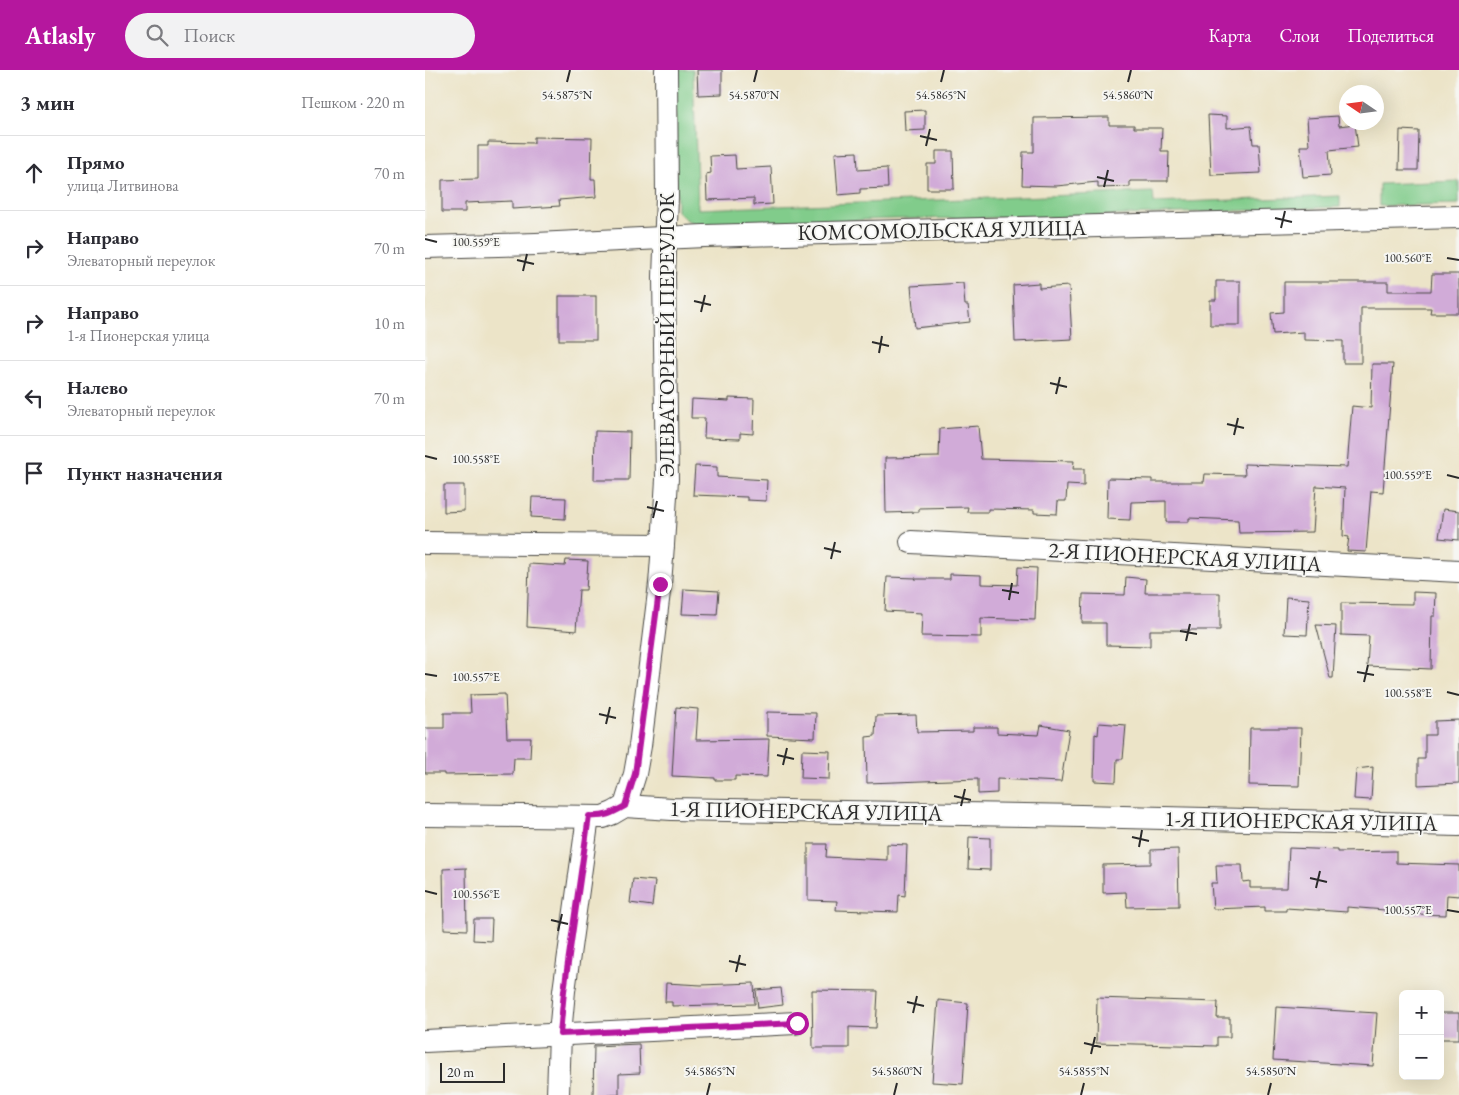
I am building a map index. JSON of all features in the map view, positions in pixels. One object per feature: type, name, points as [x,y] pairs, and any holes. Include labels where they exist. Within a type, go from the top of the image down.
[{"type":"street","name":"ЭЛЕВАТОРНЫЙ ПЕРЕУЛОК","points":[[625,806],[635,774],[639,746],[663,546],[667,480],[664,277],[667,196],[666,70]]},
{"type":"street","name":"КОМСОМОЛЬСКАЯ УЛИЦА","points":[[425,246],[704,236],[1459,217]]},
{"type":"street","name":"2-Я ПИОНЕРСКАЯ УЛИЦА","points":[[911,542],[1459,571]]},
{"type":"street","points":[[425,543],[663,546]]},
{"type":"street","name":"1-Я ПИОНЕРСКАЯ УЛИЦА","points":[[425,815],[603,817],[625,806],[672,809],[1459,825]]},
{"type":"street","points":[[558,1095],[560,1034],[564,991],[589,816]]},
{"type":"street","points":[[425,1041],[797,1023]]},
{"type":"green space","points":[[675,70],[693,70],[698,209],[1153,192],[1154,203],[1340,196],[1340,207],[1073,217],[699,224],[686,219],[677,211]]},
{"type":"green space","points":[[1459,181],[1459,204],[1379,206],[1379,184]]},
{"type":"building","points":[[697,70],[722,70],[722,94],[698,95]]},
{"type":"building","points":[[925,110],[925,130],[905,131],[904,111]]},
{"type":"building","points":[[1208,115],[1227,116],[1227,128],[1251,126],[1253,144],[1259,144],[1261,173],[1211,175]]},
{"type":"building","points":[[1338,116],[1339,130],[1356,130],[1358,147],[1329,150],[1331,175],[1303,177],[1300,146],[1309,146],[1307,118]]},
{"type":"building","points":[[1109,117],[1109,125],[1134,125],[1134,128],[1162,128],[1161,151],[1169,151],[1168,181],[1130,181],[1130,187],[1098,188],[1098,182],[1056,186],[1022,185],[1023,152],[1034,152],[1034,118]]},
{"type":"building","points":[[1400,130],[1419,131],[1418,170],[1399,170]]},
{"type":"building","points":[[534,137],[592,138],[591,179],[595,179],[596,197],[559,200],[560,206],[512,209],[512,201],[465,203],[465,212],[442,212],[442,180],[478,179],[478,146],[488,146],[488,142],[534,143]]},
{"type":"building","points":[[936,151],[953,151],[954,189],[927,189],[927,164],[936,164]]},
{"type":"building","points":[[857,152],[858,170],[887,168],[888,188],[860,189],[860,193],[838,195],[835,153]]},
{"type":"building","points":[[735,155],[736,169],[771,167],[773,204],[754,205],[754,198],[707,200],[706,174],[711,173],[710,156]]},
{"type":"building","points":[[1432,274],[1459,274],[1459,313],[1430,313],[1431,308],[1361,308],[1361,363],[1343,363],[1343,341],[1304,340],[1304,332],[1273,334],[1271,313],[1284,312],[1284,282],[1388,282],[1388,291],[1431,291]]},
{"type":"building","points":[[1216,281],[1240,281],[1240,325],[1210,325],[1210,300],[1216,300]]},
{"type":"building","points":[[963,283],[965,305],[968,305],[970,322],[915,328],[911,286]]},
{"type":"building","points":[[1039,283],[1039,288],[1069,286],[1072,339],[1015,342],[1013,285]]},
{"type":"building","points":[[559,296],[596,296],[596,340],[559,340]]},
{"type":"building","points":[[1372,364],[1393,364],[1383,492],[1371,491],[1366,552],[1347,551],[1349,537],[1343,536],[1345,488],[1316,486],[1313,532],[1239,533],[1238,520],[1189,518],[1189,522],[1166,522],[1166,501],[1131,502],[1130,520],[1107,519],[1108,478],[1152,479],[1152,482],[1204,482],[1205,474],[1245,475],[1244,464],[1347,467],[1352,406],[1371,408]]},
{"type":"building","points":[[729,398],[754,399],[753,434],[740,433],[740,439],[704,438],[705,418],[691,418],[692,399],[729,401]]},
{"type":"building","points":[[978,426],[981,459],[1074,461],[1073,469],[1084,469],[1084,486],[1067,485],[1066,501],[1058,501],[1057,514],[1034,513],[1034,510],[988,509],[988,512],[967,512],[968,507],[919,508],[919,512],[886,513],[885,458],[939,457],[940,429]]},
{"type":"building","points":[[595,431],[630,432],[629,480],[594,480]]},
{"type":"building","points":[[695,466],[717,467],[717,477],[767,480],[766,501],[747,500],[747,497],[693,495]]},
{"type":"building","points":[[444,485],[464,485],[464,511],[444,512]]},
{"type":"building","points":[[532,497],[566,498],[565,519],[531,517]]},
{"type":"building","points":[[1443,509],[1459,511],[1459,540],[1439,538]]},
{"type":"building","points":[[566,560],[588,561],[586,590],[579,590],[576,631],[527,627],[529,564],[565,566]]},
{"type":"building","points":[[1018,567],[1037,568],[1035,620],[981,618],[981,637],[921,636],[922,613],[885,611],[887,577],[950,579],[950,574],[981,575],[981,584],[1017,585]]},
{"type":"building","points":[[1126,577],[1146,579],[1145,593],[1220,593],[1220,630],[1150,630],[1150,646],[1106,645],[1106,623],[1082,623],[1083,594],[1125,595]]},
{"type":"building","points":[[684,589],[719,591],[717,615],[682,614]]},
{"type":"building","points":[[1413,592],[1436,593],[1435,616],[1432,616],[1431,669],[1367,666],[1369,636],[1341,635],[1341,603],[1413,604]]},
{"type":"building","points":[[1286,597],[1309,599],[1307,635],[1284,634]]},
{"type":"building","points":[[1316,625],[1336,626],[1333,678],[1330,678]]},
{"type":"building","points":[[505,694],[507,738],[531,738],[530,758],[514,758],[513,774],[444,775],[444,773],[425,773],[425,728],[444,728],[444,713],[471,713],[470,695]]},
{"type":"building","points":[[676,707],[698,709],[696,740],[769,739],[767,777],[735,776],[735,780],[715,780],[715,778],[672,776]]},
{"type":"building","points":[[767,712],[816,713],[815,738],[767,736]]},
{"type":"building","points":[[916,715],[917,732],[973,731],[973,727],[997,727],[997,733],[1039,735],[1041,725],[1069,730],[1061,782],[997,779],[997,793],[978,794],[978,779],[867,783],[866,737],[875,736],[876,716]]},
{"type":"building","points":[[1459,720],[1459,783],[1418,785],[1418,759],[1425,759],[1425,735],[1435,735],[1435,721]]},
{"type":"building","points":[[1099,723],[1126,725],[1123,759],[1117,759],[1116,782],[1094,781],[1095,734],[1098,735]]},
{"type":"building","points":[[1250,728],[1301,728],[1299,786],[1249,785]]},
{"type":"building","points":[[802,750],[830,751],[829,779],[801,778]]},
{"type":"building","points":[[1373,767],[1371,800],[1354,799],[1356,769]]},
{"type":"building","points":[[969,837],[990,838],[990,870],[968,869]]},
{"type":"building","points":[[808,844],[827,844],[826,857],[887,860],[887,844],[907,845],[905,896],[899,895],[898,912],[836,910],[837,901],[808,900]]},
{"type":"building","points":[[1289,848],[1337,850],[1337,852],[1396,851],[1396,863],[1459,865],[1459,896],[1447,895],[1446,915],[1385,913],[1385,910],[1347,907],[1347,912],[1286,908],[1286,911],[1265,911],[1265,907],[1213,909],[1211,883],[1217,883],[1216,865],[1242,865],[1243,882],[1250,881],[1250,888],[1287,888]]},
{"type":"building","points":[[1178,849],[1179,906],[1127,907],[1126,892],[1103,893],[1103,865],[1151,864],[1151,850]]},
{"type":"building","points":[[466,868],[467,930],[444,929],[443,869]]},
{"type":"building","points":[[633,879],[655,881],[652,906],[630,903]]},
{"type":"building","points":[[474,919],[492,919],[491,941],[473,940]]},
{"type":"building","points":[[666,983],[701,985],[754,983],[755,1004],[672,1006],[672,1002],[665,1002]]},
{"type":"building","points":[[781,988],[783,1005],[758,1008],[756,990]]},
{"type":"building","points":[[812,990],[878,991],[876,1028],[849,1027],[849,1048],[813,1048]]},
{"type":"building","points":[[1097,998],[1218,1002],[1217,1018],[1230,1018],[1230,1037],[1217,1037],[1217,1046],[1096,1043]]},
{"type":"building","points":[[938,1000],[968,1003],[963,1084],[932,1082]]},
{"type":"building","points":[[1276,1007],[1377,1013],[1373,1066],[1273,1060]]},
{"type":"building","points":[[1444,1013],[1459,1013],[1459,1039],[1444,1039]]},
{"type":"building","points":[[639,1044],[640,1073],[619,1074],[619,1095],[593,1095],[594,1046]]},
{"type":"route","points":[[660,584],[635,774],[625,806],[603,817],[589,816],[564,991],[560,1034],[797,1023]]}]
